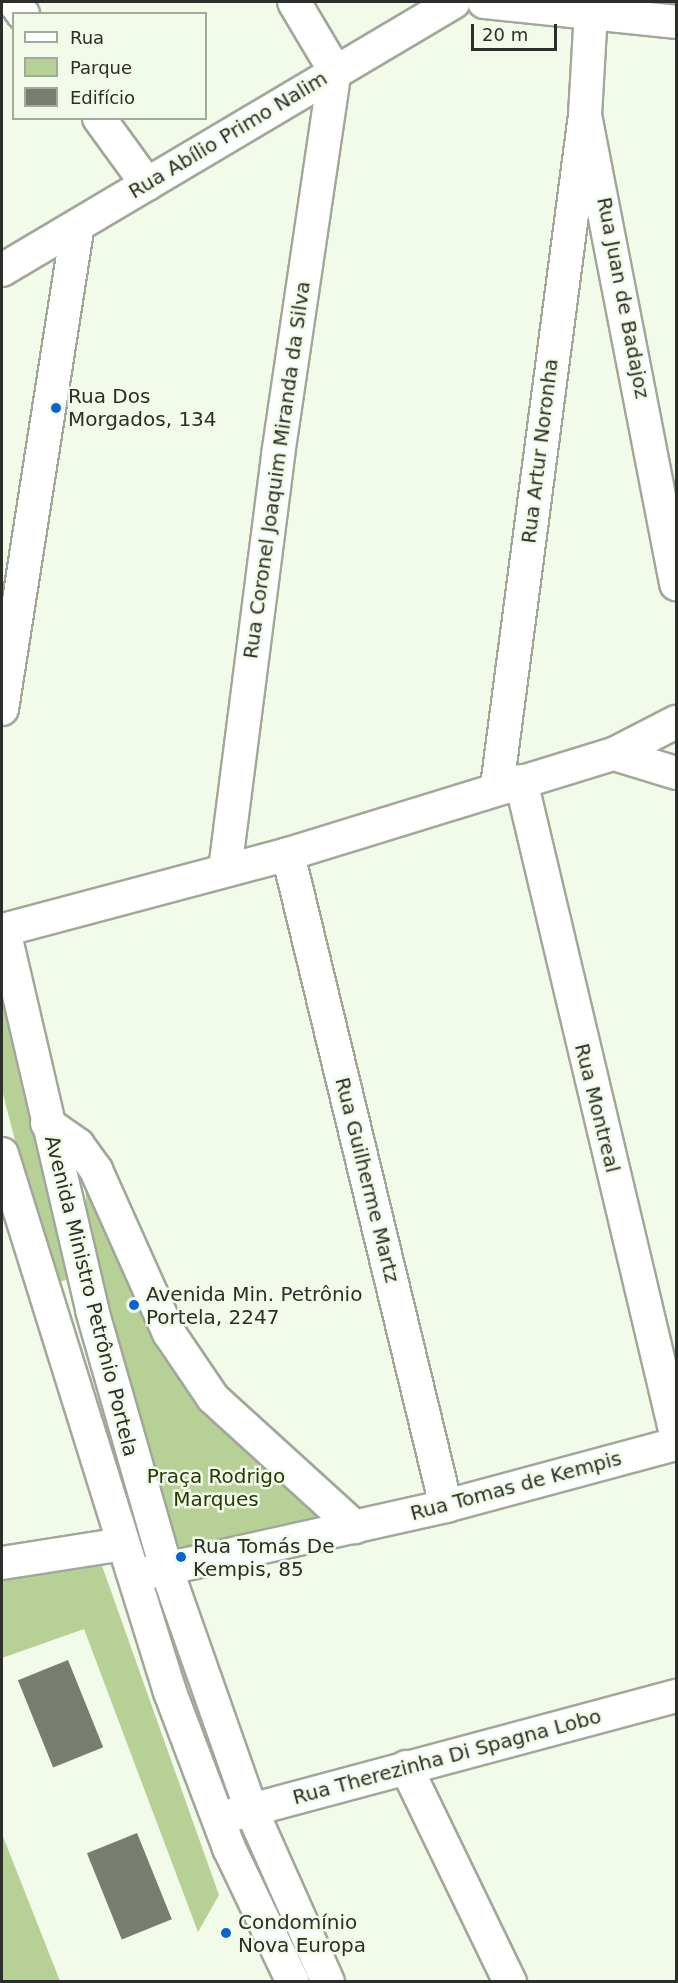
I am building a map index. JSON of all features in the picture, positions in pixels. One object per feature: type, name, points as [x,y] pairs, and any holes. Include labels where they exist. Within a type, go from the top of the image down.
[{"type":"street","points":[[294,2],[335,71]]},
{"type":"street","name":"Rua Abílio Primo Nalim","points":[[2,270],[454,2]]},
{"type":"street","points":[[484,2],[591,11],[676,22]]},
{"type":"street","name":"Rua Juan de Badajoz","points":[[591,11],[585,115],[676,584]]},
{"type":"street","name":"Rua Coronel Joaquim Miranda da Silva","points":[[225,870],[278,455],[335,71]]},
{"type":"street","name":"Rua Artur Noronha","points":[[509,784],[585,115]]},
{"type":"street","points":[[100,120],[147,184]]},
{"type":"street","points":[[2,709],[78,226]]},
{"type":"street","points":[[3,927],[42,920],[288,854],[509,784],[614,754],[676,722]]},
{"type":"street","points":[[614,754],[676,773]]},
{"type":"street","name":"Rua Montreal","points":[[509,784],[676,1434]]},
{"type":"street","name":"Rua Guilherme Martz","points":[[288,854],[446,1506]]},
{"type":"street","name":"Avenida Ministro Petrônio Portela","points":[[3,927],[92,1310],[166,1568],[251,1809],[328,1982]]},
{"type":"street","points":[[47,1123],[78,1145],[96,1170],[169,1333],[213,1398],[355,1527]]},
{"type":"street","name":"Avenida Ministro Petrônio Portela","points":[[3,1165],[123,1544],[217,1820],[293,1982]]},
{"type":"street","name":"Rua Tomas de Kempis","points":[[134,1576],[446,1506],[676,1444]]},
{"type":"street","points":[[2,1563],[123,1544]]},
{"type":"street","name":"Rua Therezinha Di Spagna Lobo","points":[[217,1820],[406,1767],[676,1696]]},
{"type":"street","points":[[406,1767],[510,1982]]},
{"type":"green space","points":[[2,994],[76,1277],[52,1284],[2,1090]]},
{"type":"green space","name":"Praça Rodrigo Marques","points":[[85,1147],[168,1333],[345,1519],[173,1567],[87,1280]]},
{"type":"green space","points":[[101,1563],[219,1895],[198,1932],[84,1629],[2,1658],[2,1577]]},
{"type":"green space","points":[[2,1834],[60,1981],[2,1981]]},
{"type":"building","points":[[68,1660],[103,1747],[53,1767],[18,1680]]},
{"type":"building","points":[[137,1833],[172,1919],[122,1939],[87,1853]]},
{"type":"building","name":"Condomínio Nova Europa","points":[[228,1926],[233,1937],[225,1941],[220,1930]]},
{"type":"place","name":"Rua Dos Morgados, 134","points":[[56,408]]},
{"type":"place","name":"Avenida Min. Petrônio Portela, 2247","points":[[134,1305]]},
{"type":"place","name":"Rua Tomás De Kempis, 85","points":[[181,1557]]},
{"type":"place","name":"Condomínio Nova Europa","points":[[226,1933]]}]
